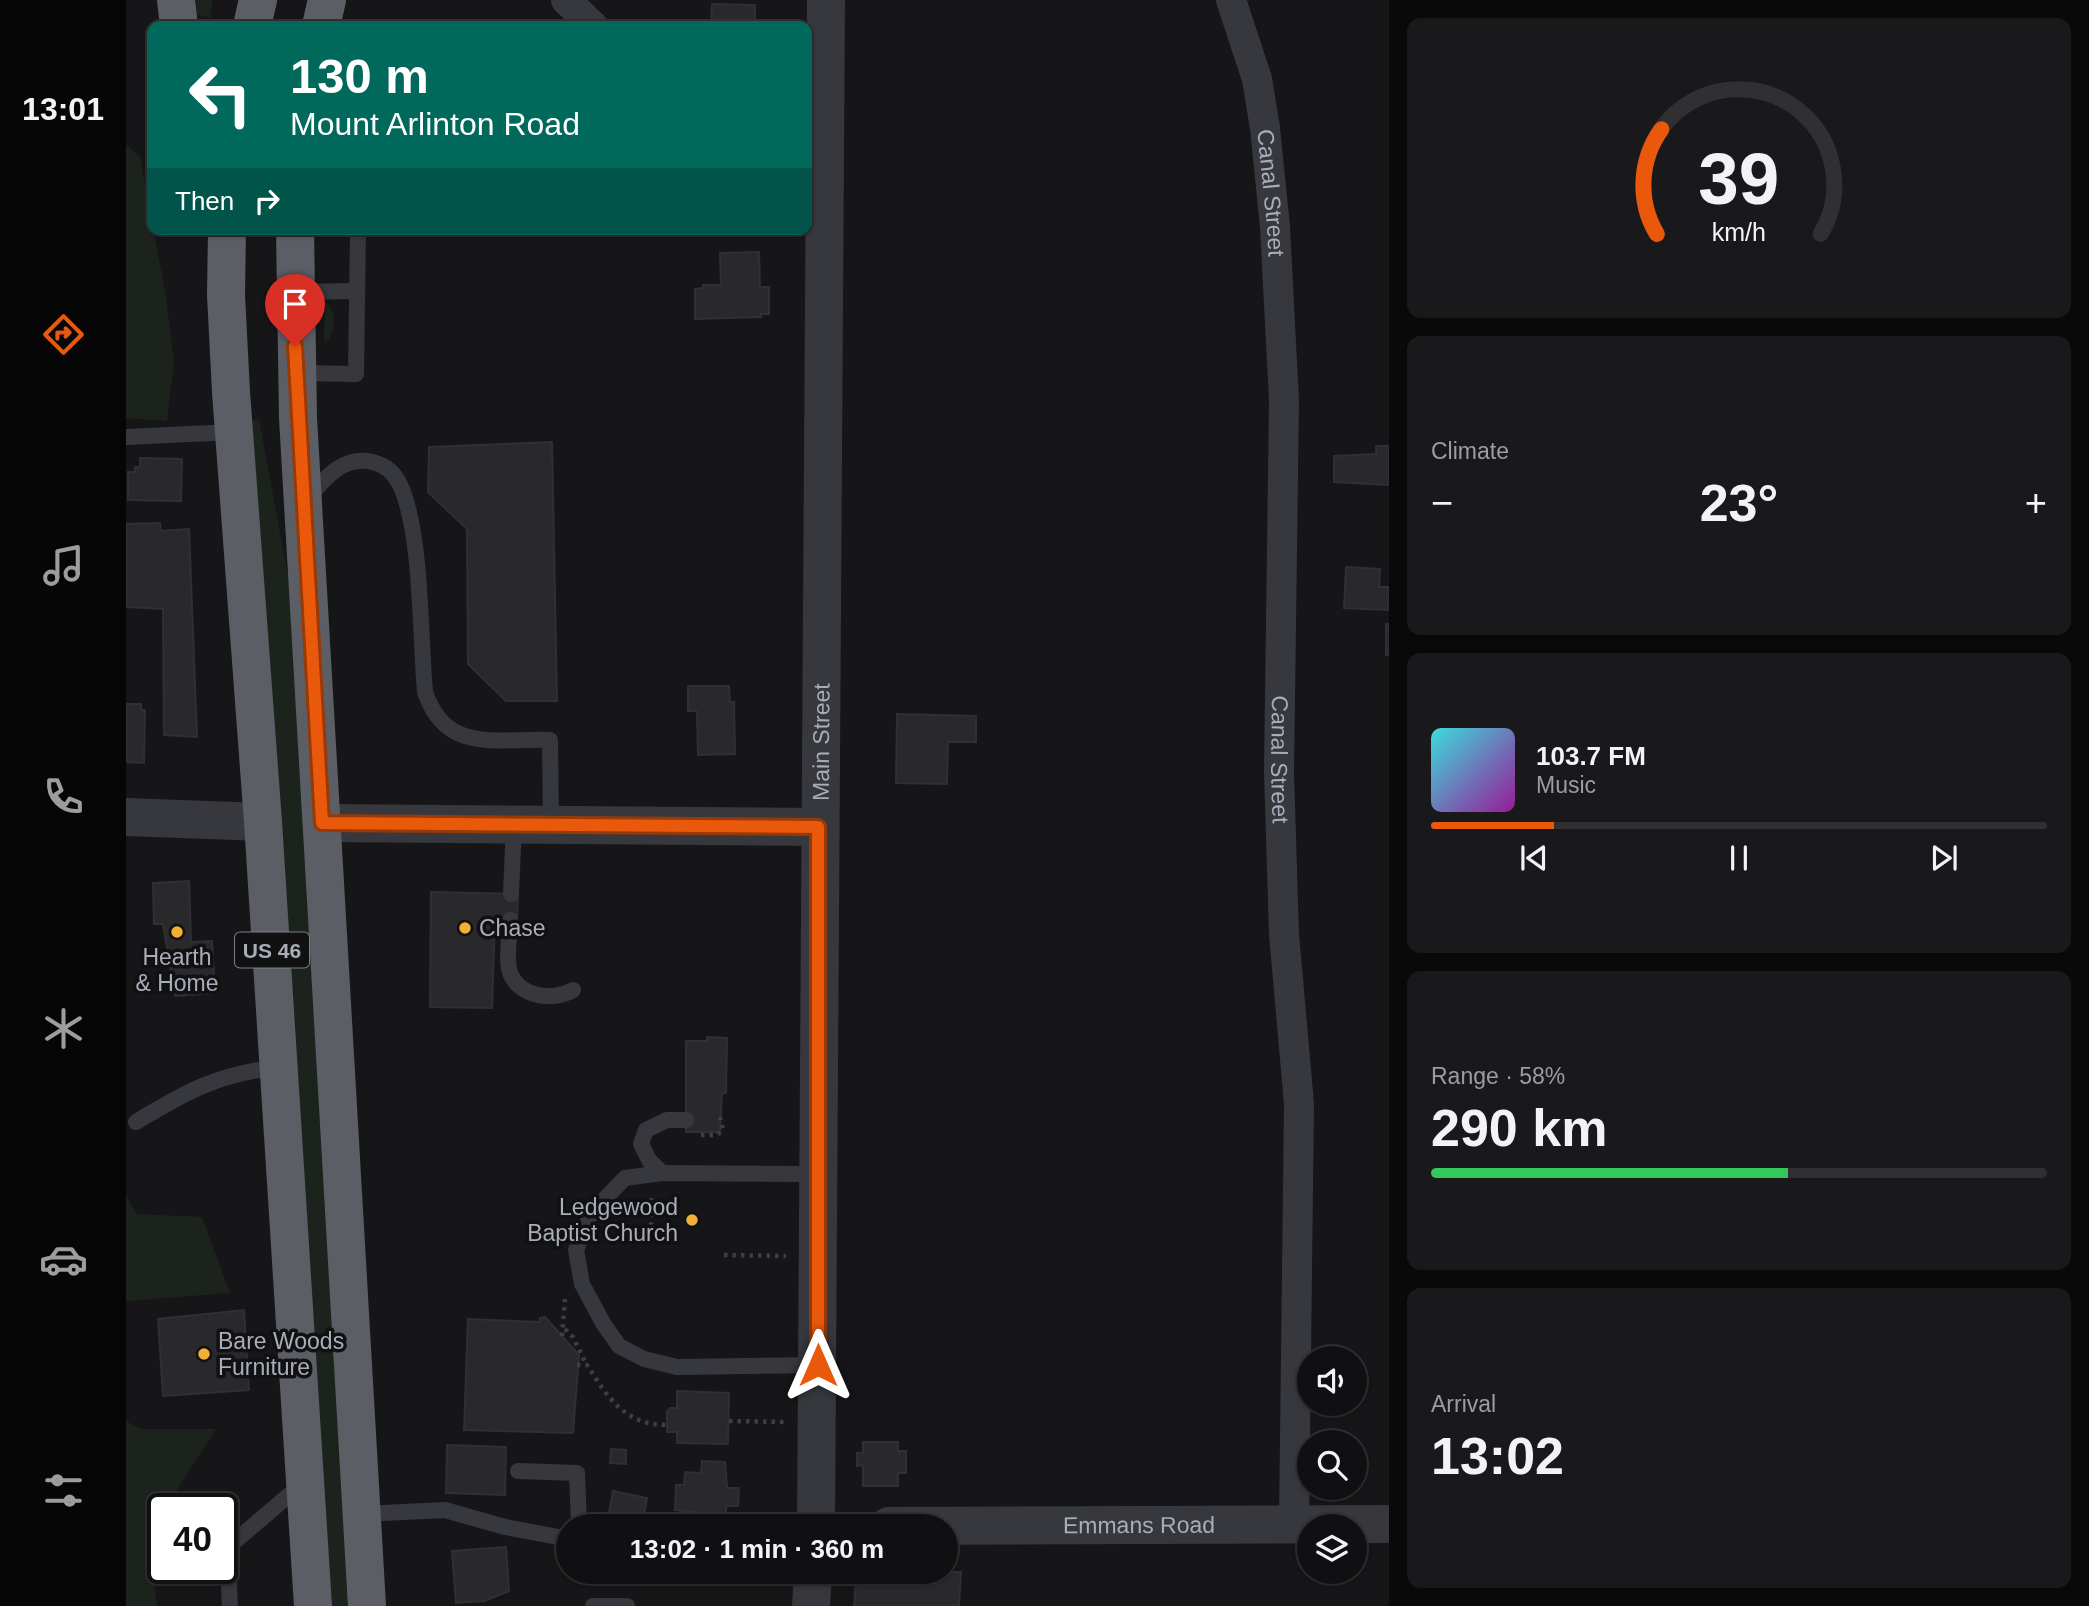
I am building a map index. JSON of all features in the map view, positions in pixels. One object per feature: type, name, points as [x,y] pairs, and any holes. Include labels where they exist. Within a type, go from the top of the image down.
[{"type":"highway","points":[[176,0],[178,21]]},
{"type":"highway","points":[[253,21],[258,0]]},
{"type":"highway","points":[[322,21],[327,0]]},
{"type":"highway","name":"US 46","points":[[213,235],[226,295],[233,432],[280,1067],[313,1606]]},
{"type":"highway","points":[[226,295],[227,235]]},
{"type":"highway","name":"US 46","points":[[295,235],[296,373],[367,1606]]},
{"type":"street","points":[[566,0],[588,21]]},
{"type":"street","name":"Main Street","points":[[816,1514],[816,224],[826,0]]},
{"type":"street","name":"Canal Street","points":[[1231,0],[1256,79],[1265,128],[1284,401],[1279,772],[1284,934],[1299,1104],[1294,1522]]},
{"type":"street","points":[[126,817],[263,822]]},
{"type":"street","points":[[322,823],[818,827]]},
{"type":"street","name":"Emmans Road","points":[[958,1525],[1192,1526],[1294,1522],[1389,1524]]},
{"type":"street","points":[[811,1606],[813,1584]]},
{"type":"lane","points":[[296,373],[356,374],[358,235]]},
{"type":"lane","points":[[294,292],[356,290]]},
{"type":"lane","points":[[126,437],[233,432]]},
{"type":"lane","points":[[303,503],[339,467],[352,461],[373,462],[387,468],[400,484],[413,532],[425,692],[431,709],[441,724],[464,738],[550,740],[532,825],[511,894]]},
{"type":"lane","points":[[510,920],[509,967],[517,984],[529,993],[542,996],[564,995],[573,990]]},
{"type":"lane","points":[[136,1122],[209,1081],[245,1071],[280,1067]]},
{"type":"lane","points":[[667,1174],[649,1160],[641,1143],[646,1130],[667,1120],[686,1119]]},
{"type":"lane","points":[[818,1174],[667,1174],[625,1178],[591,1213],[576,1250],[582,1284],[619,1346],[644,1359],[677,1367],[818,1365]]},
{"type":"lane","points":[[518,1471],[578,1473],[579,1514]]},
{"type":"lane","points":[[230,1606],[227,1548],[306,1480]]},
{"type":"lane","points":[[362,1514],[446,1510],[505,1527],[556,1537]]},
{"type":"lane","points":[[593,1606],[626,1606]]},
{"type":"path","points":[[697,1135],[717,1135],[723,1130],[720,1116]]},
{"type":"path","points":[[617,1219],[633,1207],[651,1200],[651,1247]]},
{"type":"path","points":[[724,1255],[818,1256]]},
{"type":"path","points":[[562,1336],[565,1329],[565,1297],[582,1284]]},
{"type":"path","points":[[565,1329],[573,1337],[587,1365],[610,1400],[621,1411],[642,1422],[667,1425]]},
{"type":"path","points":[[577,1365],[587,1365]]},
{"type":"path","points":[[729,1421],[817,1422]]},
{"type":"shaded area","points":[[196,0],[213,0],[210,18],[197,14]]},
{"type":"shaded area","points":[[126,145],[140,157],[147,195],[147,235],[154,235],[174,362],[167,421],[126,418]]},
{"type":"shaded area","points":[[325,301],[332,311],[334,322],[331,334],[324,343]]},
{"type":"shaded area","points":[[259,419],[289,582],[351,1606],[329,1606],[295,1019],[251,421]]},
{"type":"shaded area","points":[[126,1196],[137,1214],[202,1217],[230,1293],[126,1301]]},
{"type":"shaded area","points":[[126,1421],[141,1429],[216,1429],[175,1493],[147,1493],[147,1584],[154,1584],[157,1606],[126,1606]]},
{"type":"building","points":[[712,4],[755,5],[755,21],[711,21]]},
{"type":"building","points":[[759,252],[760,287],[769,287],[769,314],[761,314],[761,317],[695,319],[695,289],[703,288],[703,285],[721,285],[720,253]]},
{"type":"building","points":[[552,442],[557,701],[506,701],[468,664],[467,529],[428,492],[429,447]]},
{"type":"building","points":[[1376,446],[1389,446],[1389,485],[1334,482],[1334,456],[1376,454]]},
{"type":"building","points":[[140,458],[182,459],[181,501],[128,500],[128,472],[135,472],[135,467],[140,467]]},
{"type":"building","points":[[160,523],[161,531],[189,529],[197,737],[164,735],[163,609],[126,607],[126,524]]},
{"type":"building","points":[[1346,567],[1380,569],[1379,587],[1389,587],[1388,610],[1344,608]]},
{"type":"building","points":[[1386,624],[1389,624],[1389,655],[1386,655]]},
{"type":"building","points":[[688,686],[729,686],[730,702],[734,702],[735,754],[698,755],[697,711],[688,711]]},
{"type":"building","points":[[126,704],[141,704],[141,710],[145,710],[144,763],[126,762]]},
{"type":"building","points":[[897,714],[976,716],[976,742],[948,742],[947,784],[896,783]]},
{"type":"building","name":"Hearth & Home","points":[[189,881],[191,942],[212,941],[215,993],[175,996],[163,924],[154,924],[153,883]]},
{"type":"building","points":[[431,892],[518,894],[517,919],[495,919],[492,1008],[430,1007]]},
{"type":"building","points":[[707,1037],[727,1038],[726,1093],[722,1094],[720,1132],[686,1132],[686,1041],[707,1041]]},
{"type":"building","name":"Bare Woods Furniture","points":[[244,1310],[249,1390],[163,1396],[158,1319]]},
{"type":"building","points":[[545,1317],[579,1355],[573,1433],[464,1430],[468,1319],[540,1322],[540,1318]]},
{"type":"building","points":[[677,1391],[729,1393],[728,1444],[677,1443],[677,1432],[667,1432],[667,1412],[670,1408],[677,1408]]},
{"type":"building","points":[[863,1442],[898,1442],[898,1451],[906,1451],[906,1473],[898,1473],[898,1486],[863,1486],[863,1465],[857,1466],[857,1453],[863,1453]]},
{"type":"building","points":[[447,1445],[506,1447],[505,1495],[446,1493]]},
{"type":"building","points":[[611,1449],[626,1450],[626,1464],[610,1463]]},
{"type":"building","points":[[702,1461],[725,1462],[727,1488],[739,1488],[738,1506],[726,1506],[726,1514],[675,1510],[676,1485],[684,1485],[685,1472],[701,1473]]},
{"type":"building","points":[[613,1491],[647,1498],[644,1514],[609,1513]]},
{"type":"building","points":[[506,1547],[509,1591],[484,1601],[456,1603],[452,1551]]},
{"type":"building","points":[[958,1572],[961,1572],[959,1606],[854,1606],[856,1584],[958,1584]]},
{"type":"place","name":"Chase","points":[[465,928]]},
{"type":"place","name":"Hearth & Home","points":[[177,932]]},
{"type":"place","name":"Ledgewood Baptist Church","points":[[692,1220]]},
{"type":"place","name":"Bare Woods Furniture","points":[[204,1354]]},
{"type":"route","points":[[295,346],[322,823],[818,827],[818,1365]]}]
